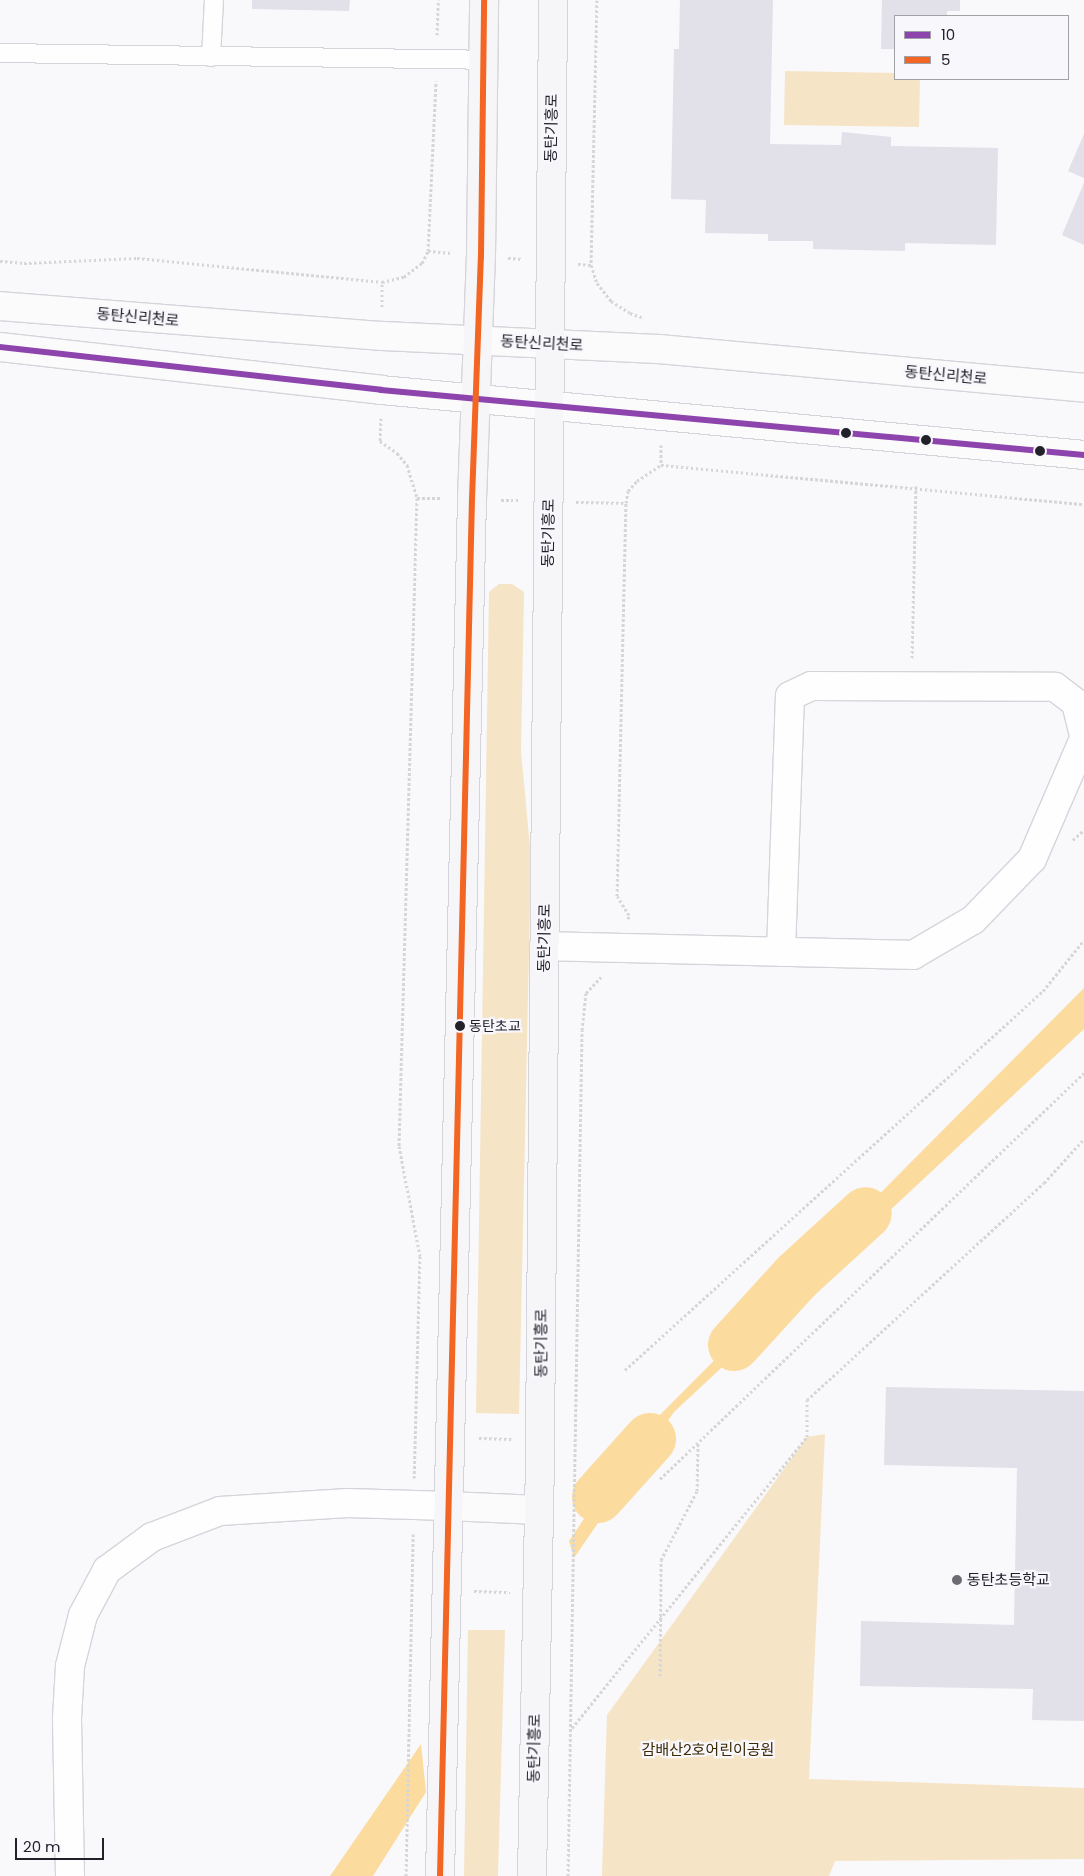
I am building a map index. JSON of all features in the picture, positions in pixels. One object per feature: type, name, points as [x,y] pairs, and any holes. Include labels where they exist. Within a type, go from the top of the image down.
[{"type":"main road","points":[[440,1876],[478,341],[484,0]]},
{"type":"main road","name":"동탄기흥로","points":[[532,1876],[540,1441],[553,0]]},
{"type":"street","name":"동탄신리천로","points":[[0,306],[478,341],[659,349],[1084,388]]},
{"type":"street","points":[[0,347],[549,406],[1084,455]]},
{"type":"street","points":[[781,952],[790,696],[811,686],[1056,687],[1076,704],[1084,734]]},
{"type":"street","points":[[544,946],[913,955],[973,920],[1032,859],[1084,739]]},
{"type":"street","points":[[70,1876],[67,1718],[70,1666],[84,1615],[107,1570],[152,1537],[220,1511],[348,1503],[539,1510]]},
{"type":"lane","points":[[211,57],[214,0]]},
{"type":"lane","points":[[0,53],[484,60]]},
{"type":"path","points":[[0,261],[24,264],[137,258],[382,282],[404,276],[422,263],[428,251],[438,0]]},
{"type":"path","points":[[597,0],[591,264],[597,283],[611,301],[630,313],[649,319]]},
{"type":"path","points":[[380,441],[398,453],[408,465],[417,498],[399,1146],[420,1256],[406,1876]]},
{"type":"path","points":[[629,914],[617,896],[626,503],[628,492],[646,472],[661,464],[916,486],[1084,504]]},
{"type":"path","points":[[912,686],[916,486]]},
{"type":"path","points":[[625,1370],[1044,991],[1084,940]]},
{"type":"path","points":[[568,1876],[582,1030],[586,993],[604,974]]},
{"type":"path","points":[[660,1478],[1084,1073]]},
{"type":"path","points":[[571,1729],[807,1437],[807,1400],[1044,1183],[1084,1139]]},
{"type":"path","points":[[416,1436],[575,1442]]},
{"type":"path","points":[[660,1676],[660,1560],[697,1491],[698,1443]]},
{"type":"path","points":[[411,1589],[573,1594]]},
{"type":"green space","points":[[785,71],[894,73],[894,80],[920,80],[919,127],[784,125]]},
{"type":"green space","points":[[499,584],[512,584],[524,592],[521,751],[531,858],[519,1414],[476,1413],[489,592]]},
{"type":"green space","name":"감배산2호어린이공원","points":[[825,1434],[809,1779],[1084,1788],[1084,1859],[835,1861],[829,1876],[602,1876],[607,1715],[807,1437]]},
{"type":"green space","points":[[468,1630],[505,1630],[498,1876],[464,1876]]},
{"type":"shaded area","points":[[1084,988],[1084,1029],[674,1412],[574,1558],[569,1541],[642,1433]]},
{"type":"shaded area","points":[[421,1744],[426,1792],[373,1876],[330,1876]]},
{"type":"building","points":[[252,0],[350,0],[349,11],[252,9]]},
{"type":"building","points":[[680,0],[773,0],[770,144],[841,145],[842,132],[891,137],[891,146],[998,148],[996,245],[905,243],[905,251],[813,249],[813,241],[768,241],[768,234],[705,233],[706,200],[671,199],[674,49],[679,49]]},
{"type":"building","points":[[882,0],[960,0],[960,11],[947,11],[947,15],[894,15],[894,49],[881,49]]},
{"type":"building","points":[[1084,134],[1084,178],[1068,171]]},
{"type":"building","points":[[1084,183],[1084,245],[1062,235]]},
{"type":"building","name":"동탄초등학교","points":[[886,1387],[1084,1391],[1084,1721],[1032,1720],[1033,1689],[860,1686],[861,1621],[1014,1625],[1017,1468],[884,1465]]},
{"type":"waterway","points":[[734,1345],[797,1276],[866,1213]]},
{"type":"waterway","points":[[598,1497],[650,1439]]},
{"type":"transit line","name":"5","points":[[440,1876],[472,499],[481,256],[484,0]]},
{"type":"transit line","name":"10","points":[[0,347],[381,390],[1084,455]]},
{"type":"place","name":"동탄초교","points":[[460,1026]]},
{"type":"place","name":"동탄초등학교","points":[[957,1580]]}]
